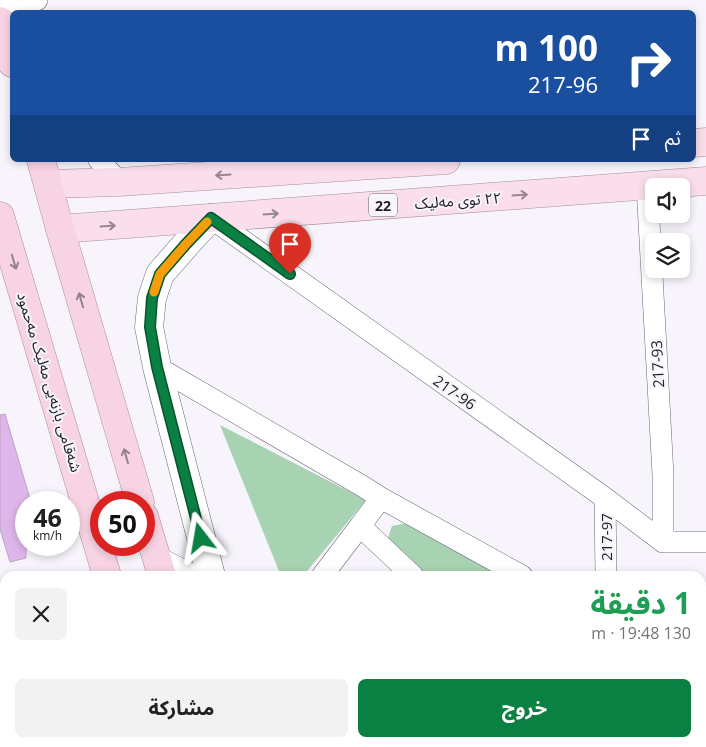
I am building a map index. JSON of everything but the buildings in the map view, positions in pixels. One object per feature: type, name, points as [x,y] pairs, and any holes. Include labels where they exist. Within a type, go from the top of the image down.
[{"type":"highway","points":[[0,21],[10,56]]},
{"type":"highway","points":[[45,172],[137,491]]},
{"type":"highway","name":"شەقامی بازنەیی مەلیک مەحمود","points":[[2,231],[106,571]]},
{"type":"highway","points":[[155,553],[159,566]]},
{"type":"main road","points":[[45,172],[119,182],[416,162]]},
{"type":"main road","name":"٢٢ توی مەلیک","points":[[690,182],[706,181]]},
{"type":"main road","name":"٢٢ توی مەلیک","points":[[60,229],[645,185]]},
{"type":"main road","points":[[210,571],[157,367],[150,327],[152,298],[160,274],[211,218]]},
{"type":"street","points":[[0,4],[37,0]]},
{"type":"street","points":[[101,162],[119,182]]},
{"type":"street","name":"217-96","points":[[211,218],[605,498],[663,542]]},
{"type":"street","name":"217-93","points":[[649,223],[663,475],[663,542]]},
{"type":"street","points":[[157,367],[381,498],[513,571]]},
{"type":"street","points":[[326,571],[381,498]]},
{"type":"street","name":"217-97","points":[[605,498],[606,571]]},
{"type":"street","points":[[360,526],[408,571]]},
{"type":"street","points":[[663,542],[706,542]]},
{"type":"street","points":[[159,566],[177,571]]},
{"type":"green space","points":[[220,425],[366,500],[307,571],[279,571]]},
{"type":"green space","points":[[408,523],[499,571],[419,571],[388,538],[392,526]]},
{"type":"slow traffic","points":[[154,292],[160,274],[207,222]]},
{"type":"route","points":[[201,538],[157,367],[150,327],[152,298],[160,274],[196,232],[211,218],[290,274]]}]
